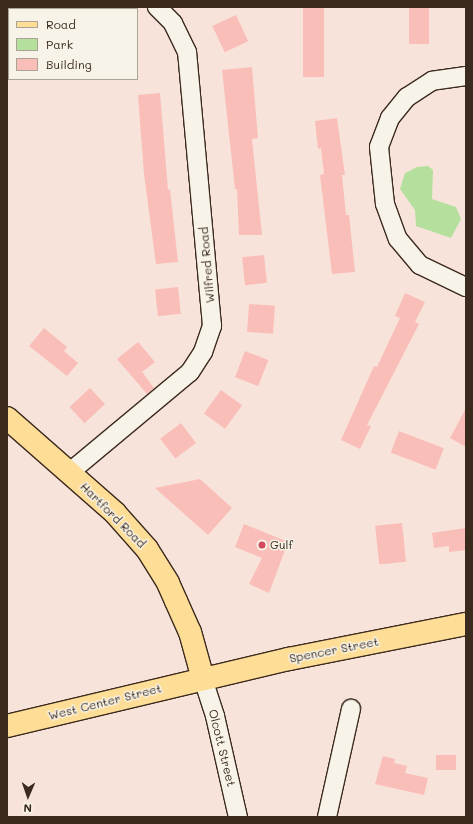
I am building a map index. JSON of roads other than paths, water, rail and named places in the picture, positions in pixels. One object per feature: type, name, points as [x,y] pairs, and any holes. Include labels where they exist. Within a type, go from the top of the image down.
[{"type":"main road","name":"Hartford Road","points":[[7,418],[115,513],[147,549],[174,595],[190,632],[203,679]]},
{"type":"main road","name":"Spencer Street","points":[[203,679],[289,659],[466,624]]},
{"type":"main road","name":"West Center Street","points":[[7,726],[203,679]]},
{"type":"street","name":"Wilfred Road","points":[[70,472],[190,372],[203,352],[212,326],[187,52],[173,23],[157,7]]},
{"type":"street","points":[[466,76],[432,81],[407,97],[390,118],[379,147],[385,204],[398,239],[420,265],[466,287]]},
{"type":"street","name":"Olcott Street","points":[[203,679],[215,716],[238,817]]},
{"type":"street","points":[[327,817],[351,709]]},
{"type":"place","name":"Gulf","points":[[262,545]]}]
